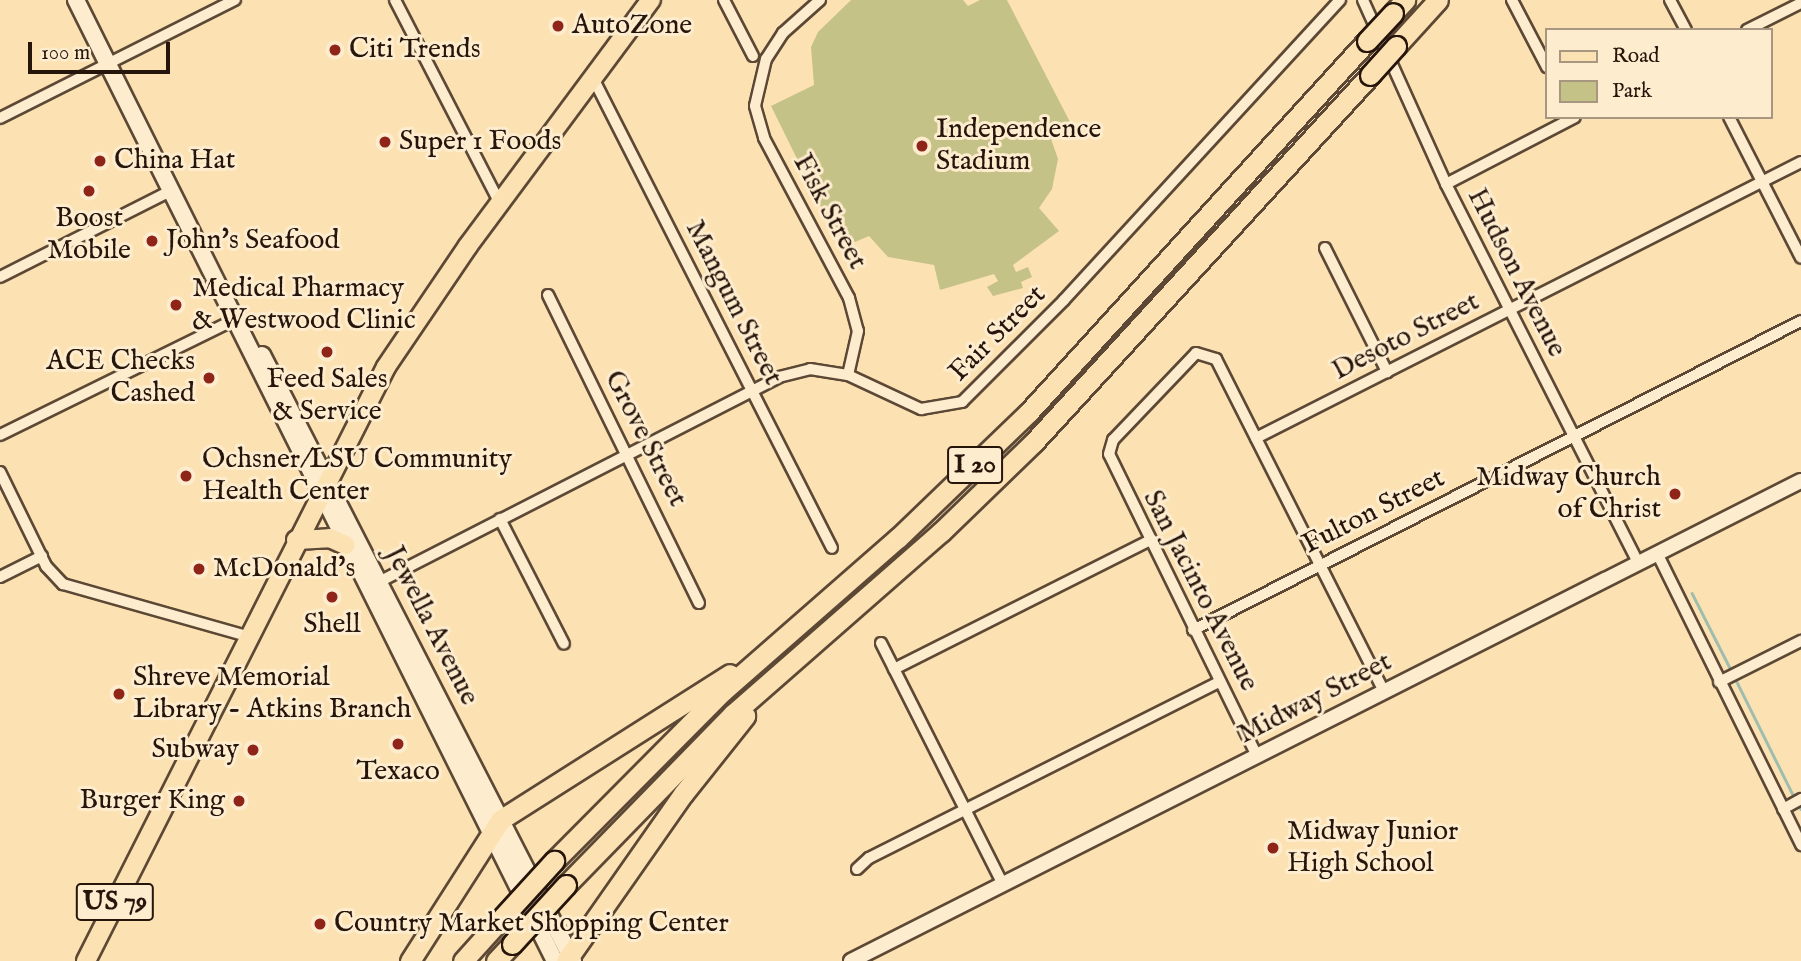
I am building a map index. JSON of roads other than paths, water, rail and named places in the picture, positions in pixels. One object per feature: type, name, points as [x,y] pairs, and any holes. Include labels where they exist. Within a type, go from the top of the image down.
[{"type":"highway","name":"I 20","points":[[496,961],[678,767],[779,673],[941,532],[1033,443],[1438,0]]},
{"type":"highway","name":"I 20","points":[[463,961],[662,748],[754,661],[898,538],[1018,422],[1399,6]]},
{"type":"highway","points":[[410,961],[496,827],[716,681],[754,661]]},
{"type":"highway","points":[[566,959],[683,794],[779,673]]},
{"type":"main road","name":"Jewella Avenue","points":[[76,0],[236,319],[566,959]]},
{"type":"main road","name":"US 79","points":[[86,961],[323,485],[392,357],[500,202],[651,0]]},
{"type":"main road","name":"Jewella Avenue","points":[[323,485],[345,545],[373,585]]},
{"type":"main road","points":[[296,540],[330,538],[345,545]]},
{"type":"street","points":[[0,118],[235,0]]},
{"type":"street","points":[[395,0],[500,202]]},
{"type":"street","points":[[724,0],[753,56]]},
{"type":"street","points":[[804,4],[820,0]]},
{"type":"street","name":"Fair Street","points":[[373,585],[752,390],[810,369],[848,375],[921,409],[954,406],[980,389],[1340,0]]},
{"type":"street","name":"Hudson Avenue","points":[[1363,0],[1446,184],[1638,563]]},
{"type":"street","points":[[1512,0],[1546,65]]},
{"type":"street","points":[[1670,0],[1685,28]]},
{"type":"street","points":[[1751,28],[1801,3]]},
{"type":"street","name":"Fisk Street","points":[[804,4],[761,71],[755,106],[764,138],[849,298],[858,331],[848,375]]},
{"type":"street","name":"Mangum Street","points":[[593,78],[832,548]]},
{"type":"street","points":[[1446,184],[1571,119]]},
{"type":"street","points":[[1731,119],[1801,258]]},
{"type":"street","name":"Desoto Street","points":[[1255,438],[1801,162]]},
{"type":"street","points":[[0,276],[173,190]]},
{"type":"street","points":[[1325,248],[1387,372]]},
{"type":"street","name":"Grove Street","points":[[548,295],[699,603]]},
{"type":"street","points":[[0,435],[236,319]]},
{"type":"street","name":"Fulton Street","points":[[1193,630],[1801,321]]},
{"type":"street","name":"San Jacinto Avenue","points":[[1255,438],[1216,359],[1202,351],[1191,356],[1111,446],[1111,463],[1147,541],[1257,756]]},
{"type":"street","points":[[1255,438],[1384,691]]},
{"type":"street","points":[[0,472],[53,576],[72,589],[247,636]]},
{"type":"street","name":"Midway Street","points":[[851,961],[1801,481]]},
{"type":"street","points":[[500,519],[564,643]]},
{"type":"street","points":[[894,669],[1147,541]]},
{"type":"street","points":[[1657,553],[1801,845]]},
{"type":"street","points":[[0,577],[42,556]]},
{"type":"street","points":[[1719,682],[1801,641]]},
{"type":"street","points":[[881,643],[1003,884]]},
{"type":"street","points":[[858,869],[869,858],[1219,682]]},
{"type":"street","points":[[1783,809],[1801,800]]},
{"type":"waterway","points":[[1692,593],[1730,668]]},
{"type":"waterway","points":[[1737,682],[1793,795]]},
{"type":"place","name":"AutoZone","points":[[558,26]]},
{"type":"place","name":"Citi Trends","points":[[335,50]]},
{"type":"place","name":"Super 1 Foods","points":[[385,142]]},
{"type":"place","name":"Independence Stadium","points":[[922,146]]},
{"type":"place","name":"China Hat","points":[[100,161]]},
{"type":"place","name":"Boost Mobile","points":[[89,191]]},
{"type":"place","name":"John's Seafood","points":[[152,241]]},
{"type":"place","name":"Medical Pharmacy & Westwood Clinic","points":[[176,305]]},
{"type":"place","name":"Feed Sales & Service","points":[[327,352]]},
{"type":"place","name":"ACE Checks Cashed","points":[[209,378]]},
{"type":"place","name":"Ochsner/LSU Community Health Center","points":[[186,476]]},
{"type":"place","name":"Midway Church of Christ","points":[[1675,494]]},
{"type":"place","name":"McDonald's","points":[[199,569]]},
{"type":"place","name":"Shell","points":[[332,597]]},
{"type":"place","name":"Shreve Memorial Library - Atkins Branch","points":[[119,694]]},
{"type":"place","name":"Texaco","points":[[398,744]]},
{"type":"place","name":"Subway","points":[[253,750]]},
{"type":"place","name":"Burger King","points":[[239,801]]},
{"type":"place","name":"Midway Junior High School","points":[[1273,848]]},
{"type":"place","name":"Country Market Shopping Center","points":[[320,924]]}]
